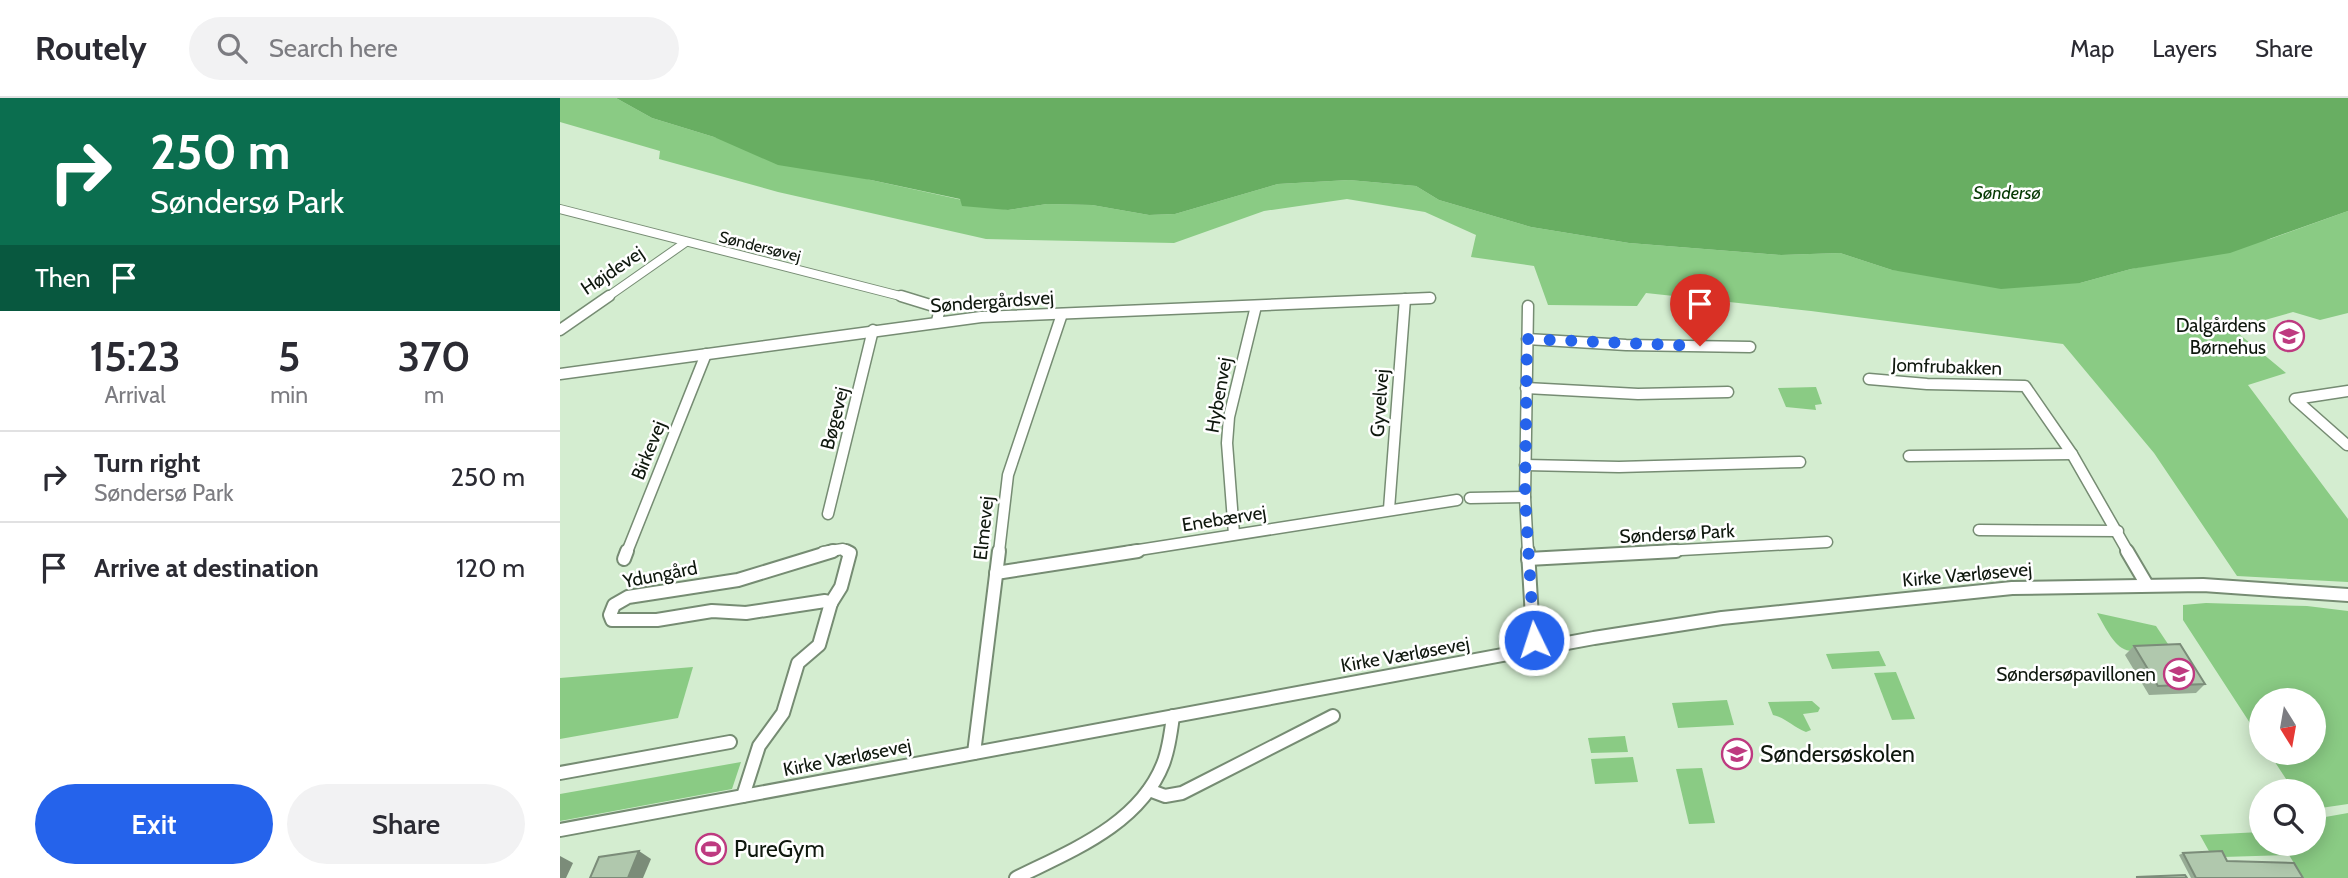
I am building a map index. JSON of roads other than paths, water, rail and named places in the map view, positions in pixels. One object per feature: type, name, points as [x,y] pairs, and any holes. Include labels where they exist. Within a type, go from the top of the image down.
[{"type":"street","name":"Søndersøvej","points":[[563,212],[933,304],[940,309],[937,321]]},
{"type":"street","name":"Højdevej","points":[[560,330],[572,319],[686,242]]},
{"type":"street","name":"Søndergårdsvej","points":[[560,374],[937,321],[1430,298]]},
{"type":"street","name":"Gyvelvej","points":[[1389,509],[1405,299]]},
{"type":"street","name":"Hybenvej","points":[[1234,534],[1227,443],[1229,417],[1256,306]]},
{"type":"street","points":[[1528,306],[1525,497],[1534,651]]},
{"type":"street","name":"Elmevej","points":[[974,753],[1008,475],[1062,314]]},
{"type":"street","name":"Bøgevej","points":[[828,514],[873,330]]},
{"type":"street","points":[[1527,339],[1626,345],[1750,347]]},
{"type":"street","name":"Birkevej","points":[[624,559],[706,354]]},
{"type":"street","name":"Jomfrubakken","points":[[1869,379],[1927,384],[2025,386],[2072,454],[2147,585]]},
{"type":"street","points":[[1526,388],[1638,394],[1728,392]]},
{"type":"street","points":[[2344,447],[2295,399],[2348,391]]},
{"type":"street","points":[[1909,456],[2072,454]]},
{"type":"street","points":[[1525,465],[1619,467],[1800,462]]},
{"type":"street","name":"Enebærvej","points":[[996,573],[1389,509],[1463,499],[1525,497]]},
{"type":"street","points":[[1979,530],[2118,531]]},
{"type":"street","name":"Søndersø Park","points":[[1528,559],[1827,542]]},
{"type":"street","name":"Ydungård","points":[[743,796],[754,758],[783,713],[798,663],[819,645],[831,603],[841,587],[850,553],[843,549],[824,552],[738,580],[628,597],[614,605],[610,615],[612,620],[643,620],[712,611],[746,613],[825,601],[831,603]]},
{"type":"street","name":"Kirke Værløsevej","points":[[560,830],[1172,716],[1722,618],[2012,588],[2229,586],[2348,595]]},
{"type":"street","points":[[1016,878],[1103,832],[1126,816],[1149,790],[1162,768],[1168,749],[1172,716]]},
{"type":"street","points":[[1149,790],[1160,797],[1182,793],[1334,716]]},
{"type":"street","points":[[560,773],[730,743]]},
{"type":"water","name":"Søndersø","points":[[616,98],[2348,98],[2348,211],[2230,253],[2131,269],[2080,283],[2001,289],[1892,270],[1840,253],[1781,255],[1629,243],[1531,227],[1439,200],[1416,186],[1349,180],[1278,184],[1175,214],[1149,215],[1092,205],[1047,204],[1008,210],[962,206],[960,199],[871,180],[778,165],[714,137],[652,118]]},
{"type":"place","name":"Dalgårdens Børnehus","points":[[2289,336]]},
{"type":"place","name":"Søndersøpavillonen","points":[[2179,674]]},
{"type":"place","name":"Søndersøskolen","points":[[1737,754]]},
{"type":"place","name":"PureGym","points":[[711,849]]}]
